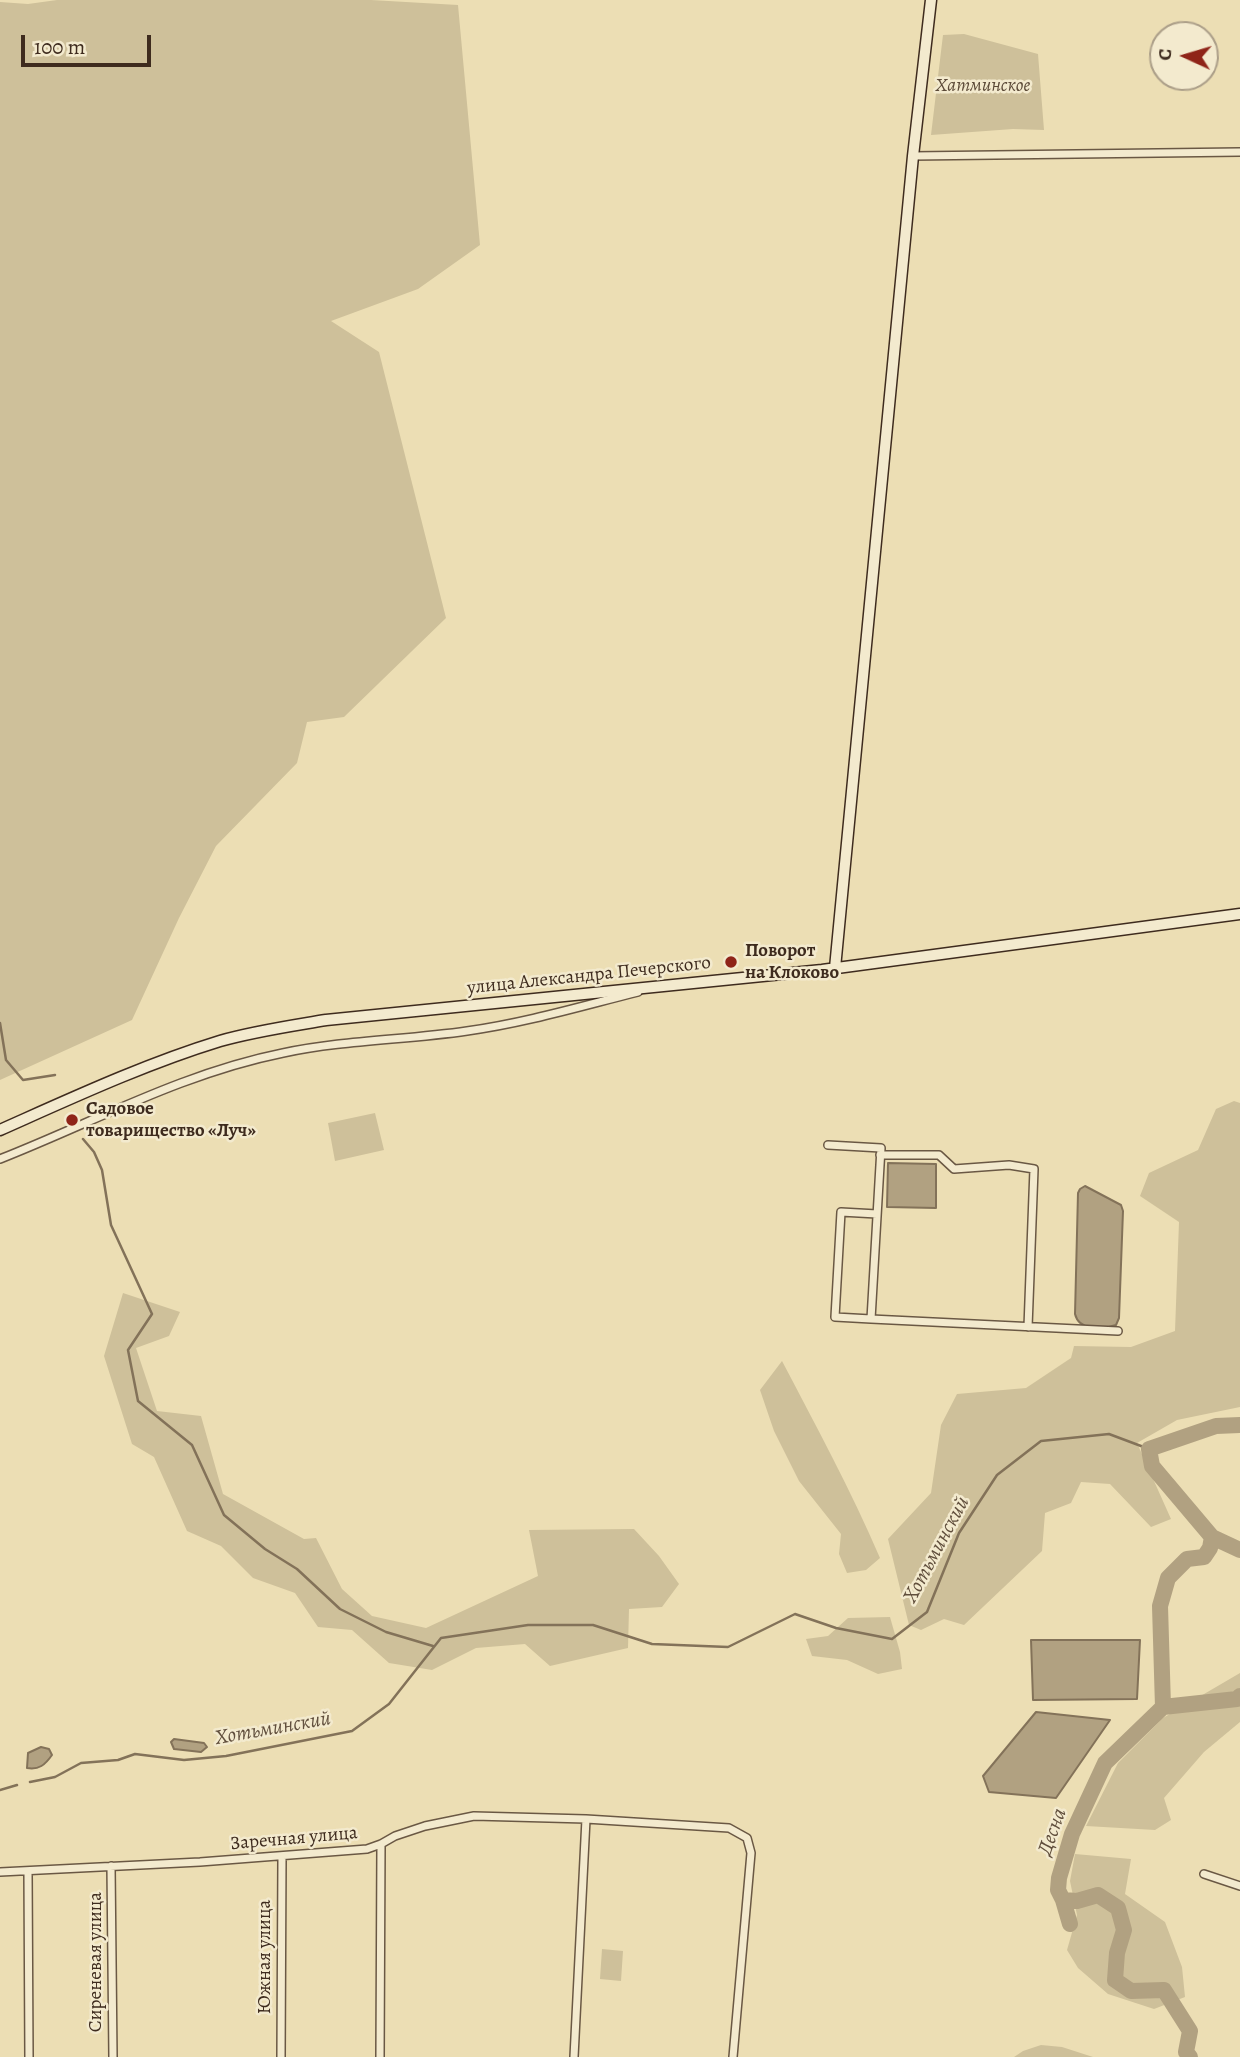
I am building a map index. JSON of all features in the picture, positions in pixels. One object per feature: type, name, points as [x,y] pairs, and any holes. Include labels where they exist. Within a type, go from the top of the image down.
[{"type":"main road","points":[[835,968],[913,156],[931,0]]},
{"type":"main road","name":"улица Александра Печерского","points":[[0,1130],[173,1057],[269,1029],[326,1020],[835,968],[1240,914]]},
{"type":"street","points":[[913,156],[1240,152]]},
{"type":"street","points":[[0,1159],[180,1083],[283,1052],[522,1022],[658,987]]},
{"type":"street","points":[[828,1145],[881,1148],[871,1319]]},
{"type":"street","points":[[880,1155],[939,1155],[954,1169],[1009,1165],[1034,1170],[1028,1327]]},
{"type":"street","points":[[877,1214],[841,1212],[835,1317],[1118,1331]]},
{"type":"street","name":"Заречная улица","points":[[0,1872],[282,1857],[368,1849],[425,1826],[474,1816],[586,1819],[729,1828],[747,1838],[751,1853],[733,2057]]},
{"type":"street","points":[[574,2057],[586,1819]]},
{"type":"street","points":[[380,2057],[381,1844]]},
{"type":"street","name":"Южная улица","points":[[281,2057],[282,1857]]},
{"type":"street","name":"Сиреневая улица","points":[[111,1866],[113,2057]]},
{"type":"street","points":[[28,1871],[29,2057]]},
{"type":"street","points":[[1204,1874],[1240,1886]]},
{"type":"green space","points":[[57,0],[371,0],[458,5],[480,245],[418,289],[331,321],[379,352],[446,618],[344,717],[307,722],[297,763],[216,846],[132,1020],[0,1080],[0,2],[28,4]]},
{"type":"green space","name":"Хатминское","points":[[964,34],[1038,54],[1044,130],[1013,129],[931,135],[943,35]]},
{"type":"green space","points":[[1234,1101],[1240,1103],[1240,1407],[1177,1420],[1137,1443],[1171,1519],[1151,1527],[1110,1484],[1081,1482],[1071,1503],[1045,1513],[1042,1551],[964,1625],[944,1619],[921,1630],[909,1625],[888,1539],[931,1493],[941,1425],[957,1394],[1026,1388],[1071,1358],[1074,1346],[1131,1347],[1175,1331],[1179,1222],[1140,1196],[1149,1173],[1198,1150],[1216,1109]]},
{"type":"green space","points":[[375,1113],[384,1150],[335,1161],[328,1123]]},
{"type":"green space","points":[[123,1293],[180,1312],[169,1336],[136,1348],[157,1411],[201,1416],[223,1494],[304,1539],[316,1538],[342,1589],[372,1616],[426,1628],[538,1576],[529,1530],[634,1529],[659,1556],[679,1584],[662,1607],[629,1609],[628,1648],[550,1666],[525,1644],[476,1648],[432,1670],[389,1663],[352,1630],[318,1627],[295,1593],[253,1578],[221,1546],[187,1531],[154,1457],[132,1444],[104,1356]]},
{"type":"green space","points":[[782,1361],[880,1558],[866,1570],[847,1573],[839,1554],[841,1534],[799,1481],[774,1431],[760,1390]]},
{"type":"green space","points":[[890,1617],[902,1669],[878,1674],[847,1660],[812,1656],[806,1639],[828,1636],[848,1618]]},
{"type":"green space","points":[[1240,1673],[1240,1722],[1204,1752],[1164,1798],[1171,1820],[1155,1830],[1086,1826],[1118,1763],[1163,1718]]},
{"type":"green space","points":[[1075,1854],[1131,1859],[1125,1894],[1165,1922],[1182,1967],[1185,1997],[1154,2009],[1108,1994],[1078,1968],[1067,1950],[1077,1915],[1070,1881]]},
{"type":"green space","points":[[602,1949],[623,1951],[621,1981],[600,1979]]},
{"type":"green space","points":[[1041,2045],[1062,2047],[1093,2057],[1014,2057]]},
{"type":"shaded area","points":[[888,1163],[936,1164],[936,1208],[887,1207]]},
{"type":"shaded area","points":[[1085,1186],[1121,1205],[1123,1211],[1119,1318],[1116,1325],[1104,1328],[1081,1324],[1075,1314],[1078,1193]]},
{"type":"shaded area","points":[[1031,1640],[1140,1640],[1137,1699],[1033,1700]]},
{"type":"shaded area","points":[[1036,1712],[1110,1720],[1056,1798],[989,1792],[983,1776]]},
{"type":"shaded area","points":[[174,1739],[204,1743],[207,1747],[201,1752],[174,1749],[171,1742]]},
{"type":"shaded area","points":[[41,1747],[49,1749],[52,1755],[41,1766],[27,1768],[28,1753]]},
{"type":"waterway","points":[[0,1023],[6,1060],[23,1080],[55,1075]]},
{"type":"waterway","points":[[83,1139],[94,1152],[102,1170],[111,1225],[152,1314],[128,1350],[138,1401],[192,1445],[224,1515],[265,1549],[297,1569],[340,1609],[386,1632],[433,1646]]},
{"type":"waterway","name":"Десна","points":[[1240,1425],[1216,1426],[1149,1449],[1152,1466],[1212,1537],[1240,1550]]},
{"type":"waterway","name":"Хотьминский","points":[[30,1782],[55,1777],[81,1763],[118,1760],[135,1754],[184,1760],[226,1756],[352,1731],[389,1704],[441,1638],[528,1625],[593,1625],[652,1644],[728,1647],[795,1614],[836,1628],[892,1639],[927,1612],[959,1533],[997,1475],[1041,1441],[1109,1434],[1149,1449]]},
{"type":"waterway","points":[[1163,1707],[1160,1606],[1168,1578],[1187,1559],[1204,1557],[1210,1548],[1212,1537]]},
{"type":"waterway","name":"Десна","points":[[1190,2057],[1186,2052],[1190,2031],[1164,1990],[1131,1991],[1115,1980],[1117,1953],[1124,1930],[1118,1908],[1098,1895],[1077,1901],[1063,1900],[1058,1890],[1059,1878],[1072,1834],[1105,1763],[1163,1707],[1237,1699],[1240,1696]]},
{"type":"waterway","name":"Хотьминский","points":[[0,1790],[17,1785]]},
{"type":"waterway","points":[[1063,1900],[1070,1924]]},
{"type":"place","name":"Поворот на Клоково","points":[[731,962]]},
{"type":"place","name":"Садовое товарищество «Луч»","points":[[72,1120]]}]
